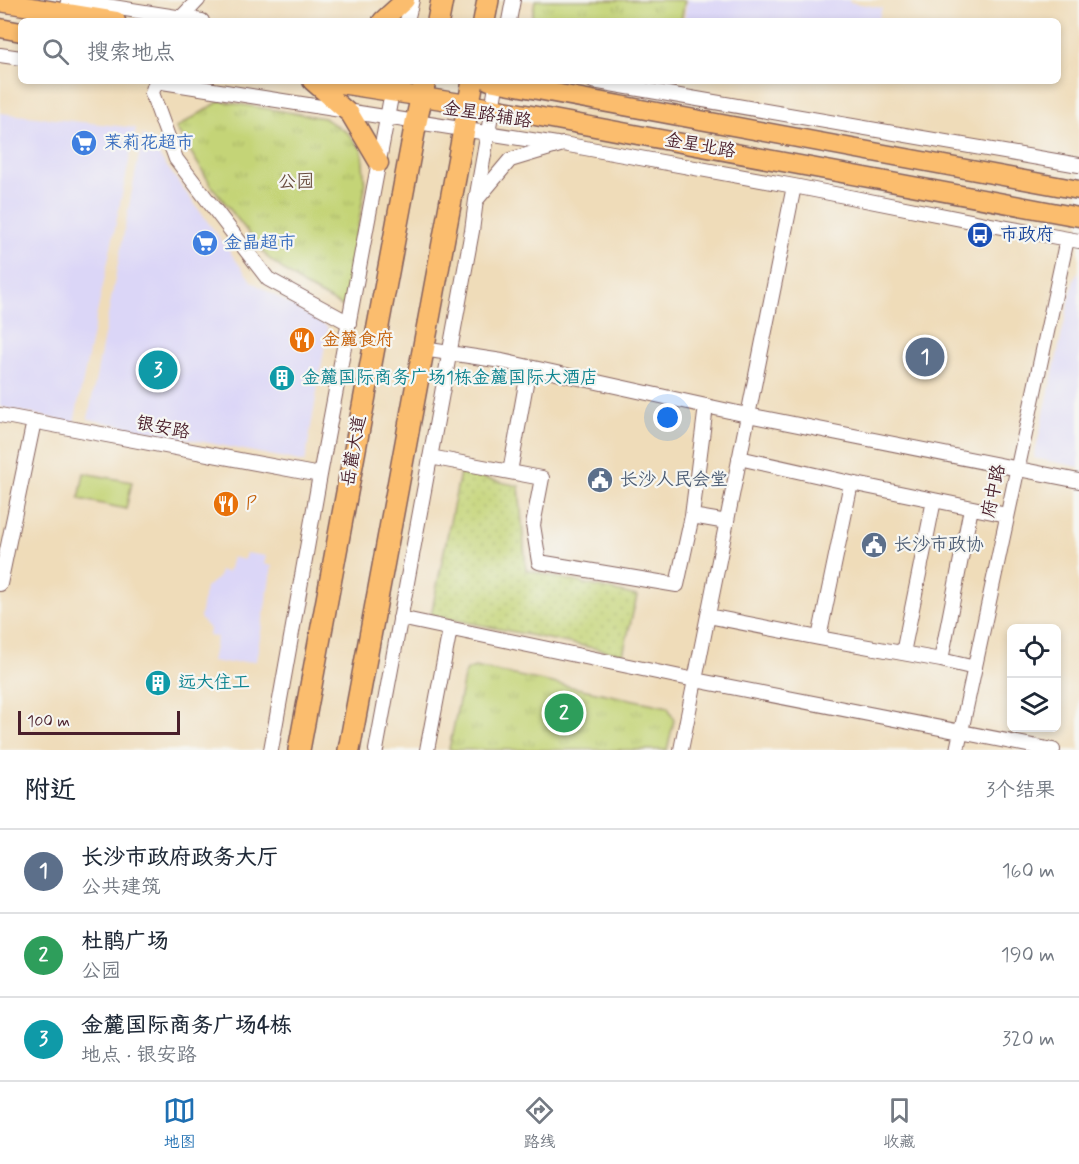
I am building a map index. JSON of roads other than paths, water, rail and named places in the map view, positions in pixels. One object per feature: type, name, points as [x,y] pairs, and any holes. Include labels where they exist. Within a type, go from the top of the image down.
[{"type":"highway","points":[[438,18],[441,0]]},
{"type":"highway","points":[[485,18],[488,0]]},
{"type":"highway","points":[[349,750],[472,84]]},
{"type":"highway","name":"岳麓大道","points":[[298,750],[423,89]]},
{"type":"main road","points":[[385,18],[405,0]]},
{"type":"main road","points":[[0,2],[98,18]]},
{"type":"main road","points":[[0,28],[18,31]]},
{"type":"main road","points":[[315,84],[350,114],[379,163]]},
{"type":"main road","name":"金星北路","points":[[357,84],[423,89],[467,104],[1079,217]]},
{"type":"main road","name":"金星北路","points":[[505,84],[1079,190]]},
{"type":"street","points":[[68,0],[183,18]]},
{"type":"street","points":[[181,18],[198,0]]},
{"type":"street","points":[[408,18],[412,0]]},
{"type":"street","points":[[511,18],[513,0]]},
{"type":"street","points":[[0,55],[18,58]]},
{"type":"street","points":[[155,84],[152,93],[176,159],[268,279],[349,323]]},
{"type":"street","name":"金星路辅路","points":[[176,84],[563,144],[1073,240]]},
{"type":"street","points":[[376,750],[472,231],[493,108],[494,84]]},
{"type":"street","points":[[610,84],[1079,165]]},
{"type":"street","points":[[271,750],[393,87]]},
{"type":"street","points":[[476,200],[510,160],[563,144]]},
{"type":"street","points":[[681,750],[794,186]]},
{"type":"street","name":"府中路","points":[[957,750],[1017,469],[1073,240]]},
{"type":"street","points":[[423,349],[501,361],[748,415],[1079,481]]},
{"type":"street","points":[[510,472],[529,367]]},
{"type":"street","points":[[430,457],[542,478],[533,525],[538,562],[677,585],[692,516],[706,406]]},
{"type":"street","name":"银安路","points":[[0,415],[320,475]]},
{"type":"street","points":[[0,584],[34,422]]},
{"type":"street","points":[[739,458],[1008,515]]},
{"type":"street","points":[[819,638],[851,483]]},
{"type":"street","points":[[903,652],[934,500]]},
{"type":"street","points":[[940,660],[971,508]]},
{"type":"street","points":[[692,516],[727,522]]},
{"type":"street","points":[[708,616],[903,652],[975,668]]},
{"type":"street","points":[[400,618],[695,680],[1053,750]]},
{"type":"street","points":[[427,750],[450,629]]},
{"type":"place","name":"茉莉花超市","points":[[84,143]]},
{"type":"place","name":"市政府","points":[[980,235]]},
{"type":"place","name":"金晶超市","points":[[205,243]]},
{"type":"place","name":"金麓食府","points":[[302,340]]},
{"type":"place","name":"长沙市政府政务大厅","points":[[925,357]]},
{"type":"place","name":"金麓国际商务广场4栋","points":[[158,370]]},
{"type":"place","name":"金麓国际商务广场1栋金麓国际大酒店","points":[[282,378]]},
{"type":"place","name":"长沙人民会堂","points":[[600,480]]},
{"type":"place","name":"P","points":[[226,504]]},
{"type":"place","name":"长沙市政协","points":[[874,545]]},
{"type":"place","name":"远大住工","points":[[158,683]]},
{"type":"place","name":"杜鹃广场","points":[[564,713]]},
{"type":"park label","name":"公园","points":[[296,182]]}]
